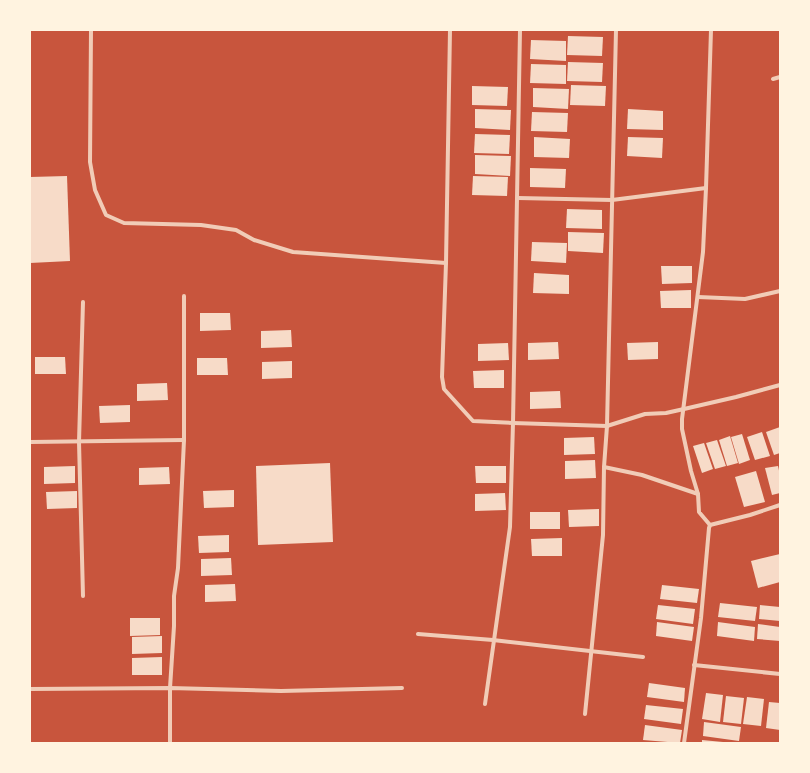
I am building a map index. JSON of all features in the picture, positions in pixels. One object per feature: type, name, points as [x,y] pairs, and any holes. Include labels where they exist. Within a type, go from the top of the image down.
[{"type":"street","points":[[91,30],[90,162],[95,190],[106,215],[124,223],[201,225],[236,230],[254,240],[293,252],[446,263]]},
{"type":"street","points":[[450,30],[446,263],[442,377],[444,389],[472,421],[607,426],[645,414],[666,413],[780,385]]},
{"type":"street","points":[[485,704],[510,527],[518,198],[520,30]]},
{"type":"street","points":[[585,714],[603,535],[616,30]]},
{"type":"street","points":[[684,743],[701,618],[710,525],[700,512],[698,494],[691,471],[682,429],[682,420],[703,252],[711,30]]},
{"type":"street","points":[[773,79],[780,77]]},
{"type":"street","points":[[518,198],[612,200],[706,188]]},
{"type":"street","points":[[698,297],[745,299],[780,292]]},
{"type":"street","points":[[170,743],[170,688],[174,626],[174,596],[178,568],[184,440],[184,296]]},
{"type":"street","points":[[83,302],[79,442],[83,596]]},
{"type":"street","points":[[30,442],[184,440]]},
{"type":"street","points":[[604,467],[642,475],[698,494]]},
{"type":"street","points":[[710,525],[780,505]]},
{"type":"street","points":[[418,634],[493,640],[643,657]]},
{"type":"street","points":[[694,665],[780,674]]},
{"type":"street","points":[[30,689],[170,688],[281,691],[402,688]]},
{"type":"building","points":[[568,36],[603,37],[602,56],[567,55]]},
{"type":"building","points":[[531,40],[566,41],[566,61],[530,59]]},
{"type":"building","points":[[568,62],[603,63],[602,82],[567,81]]},
{"type":"building","points":[[531,64],[566,65],[566,84],[530,83]]},
{"type":"building","points":[[571,85],[606,86],[605,106],[570,105]]},
{"type":"building","points":[[472,86],[508,87],[507,106],[472,105]]},
{"type":"building","points":[[533,88],[569,89],[568,109],[533,107]]},
{"type":"building","points":[[475,109],[511,110],[510,130],[475,128]]},
{"type":"building","points":[[628,109],[663,111],[663,130],[627,129]]},
{"type":"building","points":[[532,112],[568,113],[567,132],[531,131]]},
{"type":"building","points":[[475,134],[510,135],[509,154],[474,153]]},
{"type":"building","points":[[534,137],[570,139],[569,158],[534,157]]},
{"type":"building","points":[[628,137],[663,138],[662,158],[627,156]]},
{"type":"building","points":[[475,155],[511,156],[510,176],[475,174]]},
{"type":"building","points":[[530,168],[566,169],[565,188],[530,187]]},
{"type":"building","points":[[67,176],[70,261],[30,263],[30,177]]},
{"type":"building","points":[[473,176],[508,177],[507,196],[472,195]]},
{"type":"building","points":[[567,209],[602,210],[602,229],[566,228]]},
{"type":"building","points":[[568,232],[604,233],[603,253],[568,251]]},
{"type":"building","points":[[532,242],[567,243],[566,263],[531,261]]},
{"type":"building","points":[[661,266],[692,266],[692,283],[662,284]]},
{"type":"building","points":[[534,273],[569,275],[569,294],[533,293]]},
{"type":"building","points":[[691,290],[691,308],[661,308],[660,291]]},
{"type":"building","points":[[200,313],[230,313],[231,330],[200,331]]},
{"type":"building","points":[[291,330],[292,347],[261,348],[261,331]]},
{"type":"building","points":[[558,342],[559,359],[528,360],[528,343]]},
{"type":"building","points":[[658,342],[658,359],[628,360],[627,343]]},
{"type":"building","points":[[508,343],[509,360],[478,361],[478,344]]},
{"type":"building","points":[[35,357],[65,357],[66,374],[35,374]]},
{"type":"building","points":[[197,358],[227,358],[228,375],[197,375]]},
{"type":"building","points":[[292,361],[292,378],[262,379],[262,362]]},
{"type":"building","points":[[504,370],[504,388],[474,388],[473,371]]},
{"type":"building","points":[[167,383],[168,400],[137,401],[137,384]]},
{"type":"building","points":[[560,391],[561,408],[530,409],[530,392]]},
{"type":"building","points":[[130,405],[130,422],[100,423],[99,406]]},
{"type":"building","points":[[780,427],[780,453],[774,455],[766,432]]},
{"type":"building","points":[[762,432],[770,456],[755,460],[747,437]]},
{"type":"building","points":[[742,434],[750,460],[739,464],[731,437]]},
{"type":"building","points":[[730,436],[738,463],[727,466],[719,440]]},
{"type":"building","points":[[594,437],[595,454],[564,455],[564,438]]},
{"type":"building","points":[[717,440],[726,466],[715,469],[706,443]]},
{"type":"building","points":[[704,443],[713,469],[702,473],[693,446]]},
{"type":"building","points":[[595,460],[596,478],[565,479],[565,461]]},
{"type":"building","points":[[330,463],[333,542],[258,545],[256,466]]},
{"type":"building","points":[[75,466],[75,483],[44,484],[44,467]]},
{"type":"building","points":[[475,466],[506,466],[506,483],[476,483]]},
{"type":"building","points":[[778,466],[780,475],[780,493],[772,495],[765,468]]},
{"type":"building","points":[[169,467],[170,484],[139,485],[139,468]]},
{"type":"building","points":[[756,471],[765,502],[744,507],[735,477]]},
{"type":"building","points":[[234,490],[234,507],[204,508],[203,491]]},
{"type":"building","points":[[77,491],[77,508],[47,509],[46,492]]},
{"type":"building","points":[[505,493],[506,510],[475,511],[475,494]]},
{"type":"building","points":[[599,509],[599,526],[569,527],[568,510]]},
{"type":"building","points":[[530,512],[560,512],[560,529],[530,529]]},
{"type":"building","points":[[229,535],[229,552],[199,553],[198,536]]},
{"type":"building","points":[[562,538],[562,556],[532,556],[531,539]]},
{"type":"building","points":[[780,554],[780,582],[758,588],[751,561]]},
{"type":"building","points":[[231,558],[232,575],[201,576],[201,559]]},
{"type":"building","points":[[235,584],[236,601],[205,602],[205,585]]},
{"type":"building","points":[[662,585],[699,589],[697,603],[660,599]]},
{"type":"building","points":[[720,603],[757,607],[755,621],[718,617]]},
{"type":"building","points":[[658,605],[695,609],[693,624],[656,619]]},
{"type":"building","points":[[760,605],[780,607],[780,621],[759,619]]},
{"type":"building","points":[[130,618],[160,618],[160,635],[130,636]]},
{"type":"building","points":[[657,622],[694,627],[692,641],[656,636]]},
{"type":"building","points":[[718,622],[755,627],[754,641],[717,636]]},
{"type":"building","points":[[758,624],[780,627],[780,641],[757,639]]},
{"type":"building","points":[[162,636],[162,653],[132,654],[132,637]]},
{"type":"building","points":[[162,657],[162,675],[132,675],[132,658]]},
{"type":"building","points":[[649,683],[685,688],[684,702],[647,697]]},
{"type":"building","points":[[706,693],[723,695],[720,722],[702,719]]},
{"type":"building","points":[[726,696],[744,698],[741,724],[723,722]]},
{"type":"building","points":[[747,697],[764,699],[761,726],[743,724]]},
{"type":"building","points":[[769,702],[780,703],[780,730],[766,728]]},
{"type":"building","points":[[646,705],[683,709],[681,724],[644,719]]},
{"type":"building","points":[[704,722],[741,727],[739,741],[703,736]]},
{"type":"building","points":[[645,725],[682,730],[680,743],[643,740]]},
{"type":"building","points":[[702,740],[723,742],[723,743],[702,743]]}]
